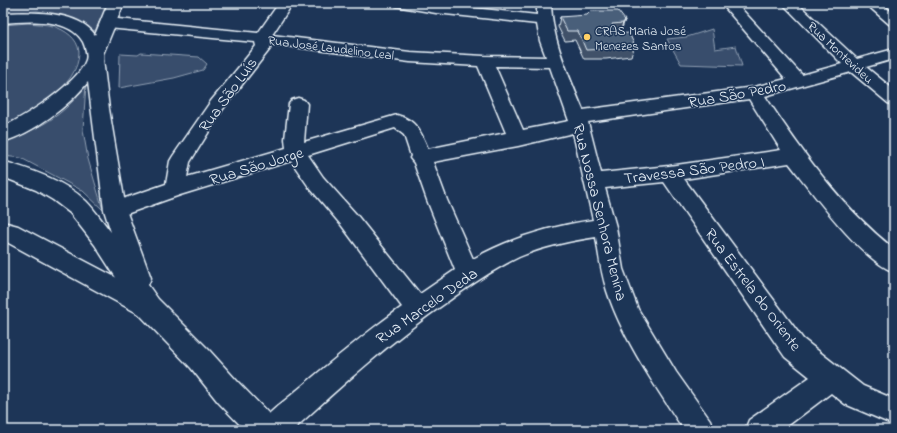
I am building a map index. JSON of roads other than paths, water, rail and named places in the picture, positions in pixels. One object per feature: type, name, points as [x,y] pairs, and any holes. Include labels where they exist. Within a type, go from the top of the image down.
[{"type":"main road","points":[[3,135],[43,113],[62,99],[80,80],[95,57],[116,3]]},
{"type":"main road","points":[[3,18],[34,16],[50,18],[64,22],[85,34],[92,43],[115,210],[149,308]]},
{"type":"main road","points":[[3,169],[44,184],[61,194],[78,207],[102,238],[149,308],[200,359],[228,392],[265,430]]},
{"type":"street","name":"Rua São Luís","points":[[174,189],[180,161],[217,106],[264,46],[262,38],[286,3]]},
{"type":"street","points":[[401,3],[544,20]]},
{"type":"street","name":"Rua Nossa Senhora Menina","points":[[544,3],[544,20],[555,62],[578,121],[605,227],[612,269],[629,316],[667,381],[700,430]]},
{"type":"street","points":[[728,3],[798,82]]},
{"type":"street","name":"Rua Montevideu","points":[[789,3],[854,66],[894,99]]},
{"type":"street","points":[[872,3],[894,21]]},
{"type":"street","name":"Rua José Laudelino Leal","points":[[108,23],[262,38],[410,57],[484,61],[555,62]]},
{"type":"street","name":"Rua São Pedro","points":[[420,158],[518,138],[578,121],[754,93],[798,82],[894,54]]},
{"type":"street","points":[[484,61],[518,138]]},
{"type":"street","points":[[754,93],[794,155],[834,204],[867,240],[894,262]]},
{"type":"street","points":[[298,104],[294,139],[296,153],[316,182],[349,220],[418,309]]},
{"type":"street","name":"Rua São Jorge","points":[[115,210],[174,189],[397,121],[405,125],[412,132],[420,158]]},
{"type":"street","name":"Travessa São Pedro I","points":[[594,181],[669,174],[794,155]]},
{"type":"street","points":[[420,158],[468,273]]},
{"type":"street","name":"Rua Estrela do Oriente","points":[[669,174],[794,348],[830,378],[854,395],[894,412]]},
{"type":"street","name":"Rua Marcelo Deda","points":[[272,430],[342,368],[418,309],[468,273],[524,245],[549,236],[566,232],[605,227]]},
{"type":"street","points":[[5,234],[149,308]]},
{"type":"street","points":[[759,430],[830,378]]},
{"type":"place","name":"CRAS Maria José Menezes Santos","points":[[587,37]]}]
